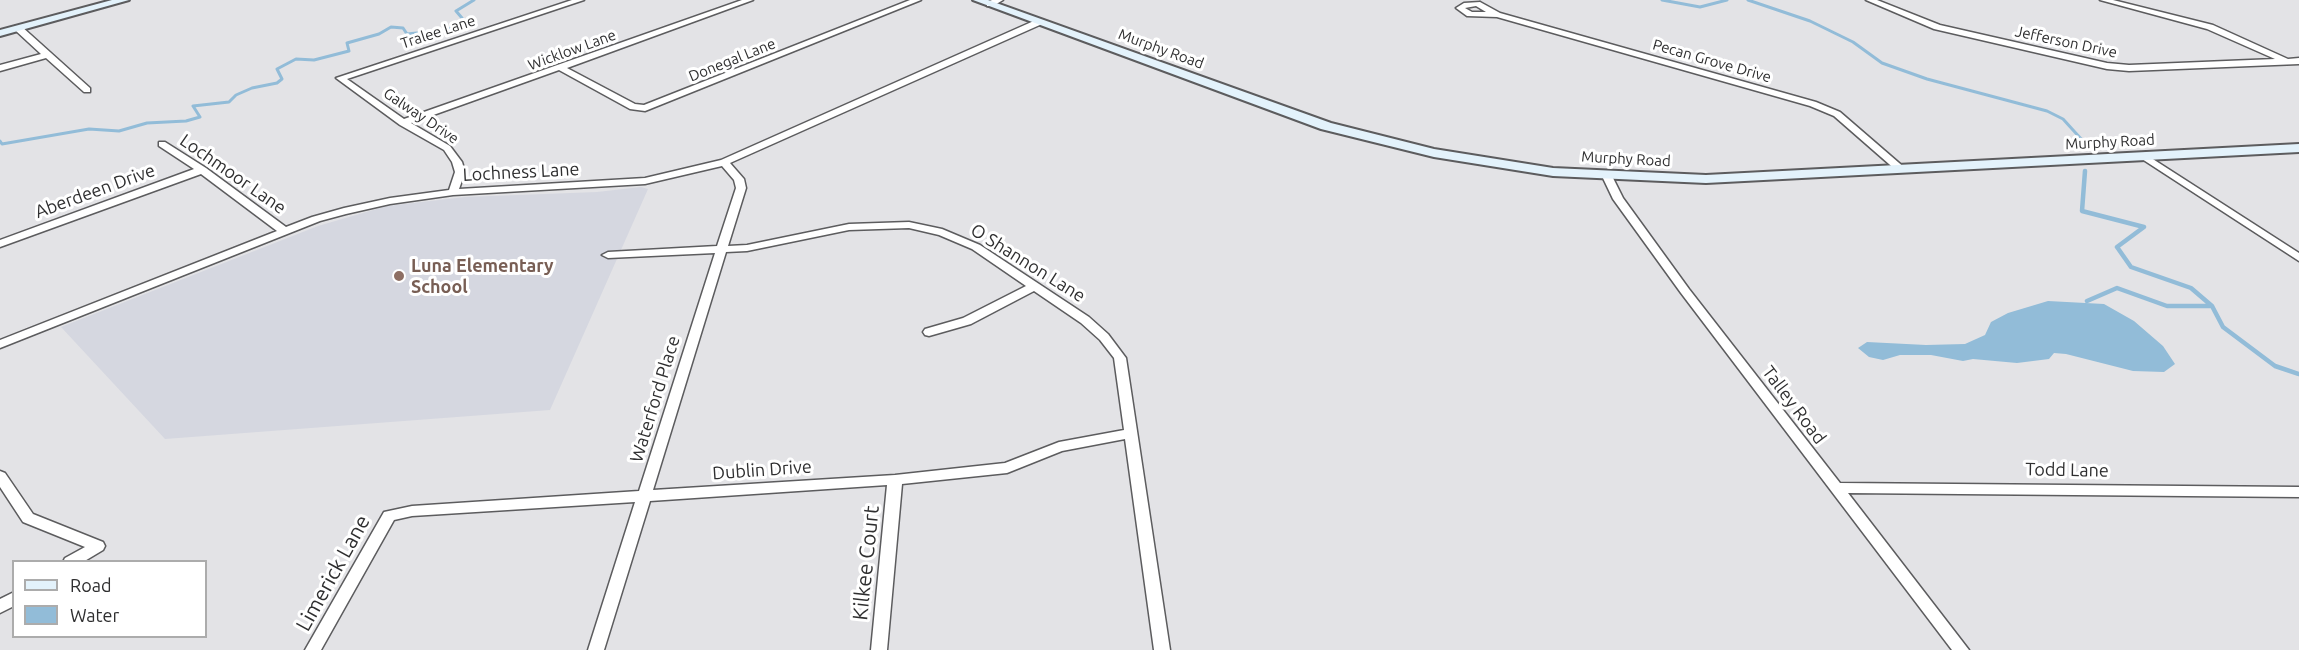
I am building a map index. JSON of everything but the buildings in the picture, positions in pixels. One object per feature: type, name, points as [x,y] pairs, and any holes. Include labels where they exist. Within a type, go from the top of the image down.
[{"type":"main road","points":[[0,33],[124,0]]},
{"type":"main road","name":"Murphy Road","points":[[989,1],[1039,22],[1295,116],[1363,136],[1484,161],[1553,172],[1706,179],[2299,148]]},
{"type":"street","name":"Tralee Lane","points":[[340,78],[580,0]]},
{"type":"street","name":"Wicklow Lane","points":[[403,123],[749,0]]},
{"type":"street","name":"Donegal Lane","points":[[561,68],[633,107],[645,108],[917,0]]},
{"type":"street","name":"Jefferson Drive","points":[[1870,0],[1937,27],[2107,66],[2129,68],[2299,61]]},
{"type":"street","points":[[2104,0],[2210,27],[2287,62]]},
{"type":"street","name":"Pecan Grove Drive","points":[[1497,15],[1813,104],[1837,114],[1901,169]]},
{"type":"street","name":"Lochness Lane","points":[[0,344],[316,219],[371,204],[453,192],[636,182],[698,170],[724,162],[1039,22]]},
{"type":"street","points":[[18,28],[87,90]]},
{"type":"street","points":[[0,68],[46,55]]},
{"type":"street","name":"Galway Drive","points":[[340,78],[453,155],[459,172],[453,192]]},
{"type":"street","name":"Lochmoor Lane","points":[[162,144],[202,170],[285,232]]},
{"type":"street","points":[[2145,157],[2297,255]]},
{"type":"street","name":"Waterford Place","points":[[596,650],[741,188],[739,179],[724,162]]},
{"type":"street","name":"Aberdeen Drive","points":[[0,244],[202,170]]},
{"type":"street","name":"Talley Road","points":[[1607,176],[1618,199],[1685,291],[1961,650]]},
{"type":"street","name":"O Shannon Lane","points":[[608,255],[747,248],[849,227],[909,225],[942,232],[976,247],[1085,320],[1120,358],[1162,650]]},
{"type":"street","points":[[929,332],[967,321],[1035,286]]},
{"type":"street","name":"Dublin Drive","points":[[389,516],[412,511],[895,480],[1007,468],[1059,447],[1132,433]]},
{"type":"street","points":[[0,476],[28,518],[98,546],[72,560]]},
{"type":"street","name":"Kilkee Court","points":[[879,650],[895,480]]},
{"type":"street","name":"Todd Lane","points":[[1835,488],[2299,492]]},
{"type":"street","name":"Limerick Lane","points":[[313,650],[389,516]]},
{"type":"shaded area","name":"Luna Elementary School","points":[[641,187],[648,189],[550,410],[165,439],[61,327],[318,226],[387,206],[465,197],[597,192]]},
{"type":"water","points":[[2048,301],[2104,304],[2134,321],[2163,346],[2175,364],[2164,372],[2133,371],[2054,353],[2049,359],[2017,363],[1973,359],[1963,361],[1931,355],[1900,355],[1883,360],[1869,357],[1858,348],[1867,342],[1965,344],[1985,335],[1991,322],[2008,313]]},
{"type":"waterway","points":[[0,141],[2,144],[89,129],[119,131],[147,123],[186,121],[200,117],[193,106],[229,102],[236,95],[252,88],[277,83],[282,79],[277,69],[296,59],[314,60],[349,51],[347,43],[379,34],[391,27],[403,28],[407,34],[447,30],[457,26],[462,18],[456,11],[474,0]]},
{"type":"waterway","points":[[1662,0],[1700,7],[1727,0]]},
{"type":"waterway","points":[[1748,0],[1810,21],[1853,42],[1882,63],[1927,79],[2047,111],[2063,119],[2083,141],[2084,149]]},
{"type":"waterway","points":[[2085,171],[2082,211],[2144,227],[2117,247],[2131,267],[2191,288],[2212,306]]},
{"type":"waterway","points":[[2087,301],[2117,288],[2167,306],[2212,306]]},
{"type":"waterway","points":[[2212,306],[2223,327],[2275,366],[2299,374]]},
{"type":"place","name":"Luna Elementary School","points":[[399,276]]}]
